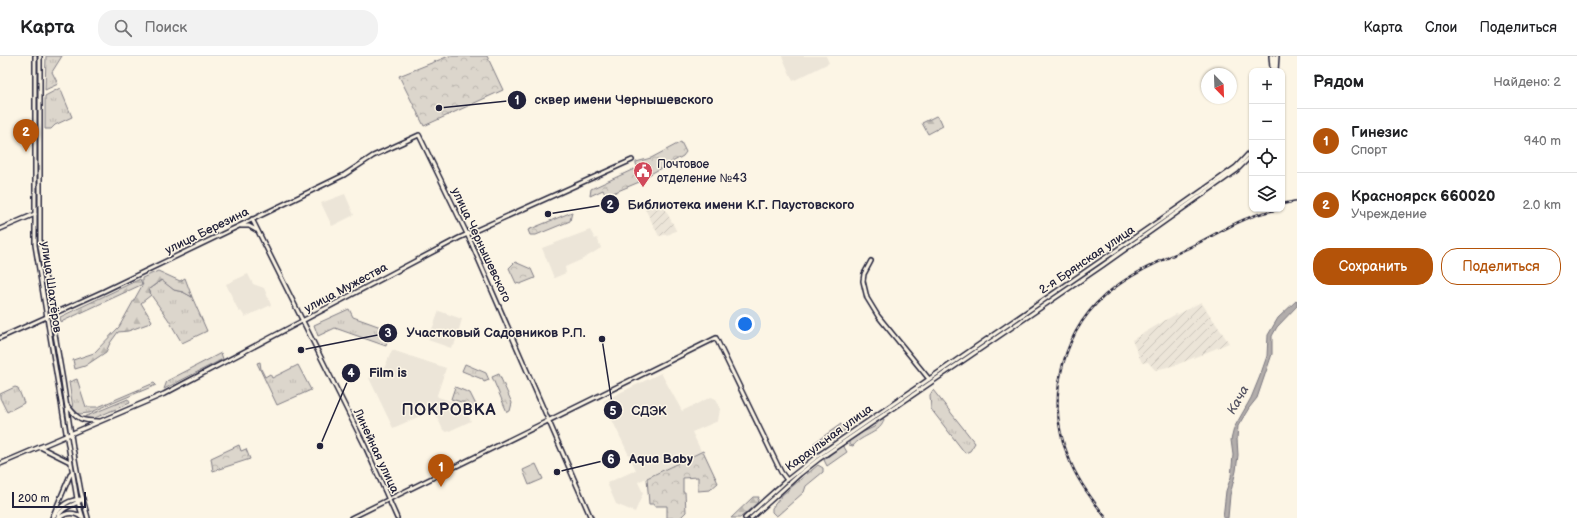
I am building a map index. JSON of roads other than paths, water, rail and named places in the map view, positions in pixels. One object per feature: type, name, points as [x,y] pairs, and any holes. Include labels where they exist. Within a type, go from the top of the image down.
[{"type":"main road","name":"улица Шахтёров","points":[[35,56],[34,245],[70,462],[77,499],[83,518]]},
{"type":"main road","name":"улица Шахтёров","points":[[40,56],[40,246],[71,433],[88,518]]},
{"type":"main road","points":[[1271,56],[1273,68]]},
{"type":"main road","points":[[1274,68],[1275,56]]},
{"type":"main road","points":[[1274,68],[1275,56]]},
{"type":"main road","name":"улица Березина","points":[[0,338],[239,226],[344,175],[373,156],[419,135]]},
{"type":"main road","name":"улица Чернышевского","points":[[419,135],[467,234],[591,518]]},
{"type":"main road","name":"2-я Брянская улица","points":[[930,381],[1236,167],[1249,153]]},
{"type":"main road","name":"2-я Брянская улица","points":[[930,381],[1182,209],[1237,170],[1249,158]]},
{"type":"main road","name":"улица Мужества","points":[[0,464],[170,391],[467,234],[632,160]]},
{"type":"main road","points":[[0,229],[35,214]]},
{"type":"main road","name":"Линейная улица","points":[[252,219],[364,444],[397,518]]},
{"type":"main road","points":[[239,226],[250,226],[258,231]]},
{"type":"main road","points":[[871,261],[864,274],[863,281],[867,298],[878,316],[930,381]]},
{"type":"main road","points":[[351,518],[716,338],[781,472],[787,480]]},
{"type":"main road","name":"Караульная улица","points":[[745,518],[787,480],[828,448],[930,381]]},
{"type":"main road","name":"Караульная улица","points":[[751,518],[819,459],[930,381]]},
{"type":"main road","points":[[66,403],[77,417],[82,420],[99,421]]},
{"type":"main road","points":[[40,447],[70,462]]},
{"type":"main road","points":[[53,518],[72,471]]},
{"type":"main road","points":[[53,518],[61,506],[83,498]]},
{"type":"main road","points":[[58,518],[63,509],[78,503],[83,498]]},
{"type":"main road","points":[[58,518],[65,514],[72,513],[83,518]]},
{"type":"railway","points":[[1285,203],[1297,201]]},
{"type":"railway","points":[[1106,518],[1075,473],[1061,434],[1058,411],[1059,387],[1063,364],[1071,343],[1082,322],[1096,304],[1122,282],[1131,276],[1231,226],[1266,212]]},
{"type":"place","name":"сквер имени Чернышевского","points":[[439,108]]},
{"type":"place","name":"Красноярск 660020","points":[[26,152]]},
{"type":"place","name":"Почтовое отделение №43","points":[[643,188]]},
{"type":"place","name":"Библиотека имени К.Г. Паустовского","points":[[548,214]]},
{"type":"place","name":"СДЭК","points":[[602,339]]},
{"type":"place","name":"Участковый Садовников Р.П.","points":[[301,350]]},
{"type":"place","name":"Film is","points":[[320,446]]},
{"type":"place","name":"Aqua Baby","points":[[557,472]]},
{"type":"place","name":"Гинезис","points":[[441,487]]},
{"type":"district","name":"ПОКРОВКА","points":[[449,410]]},
{"type":"water label","name":"Кача","points":[[1238,400]]}]
